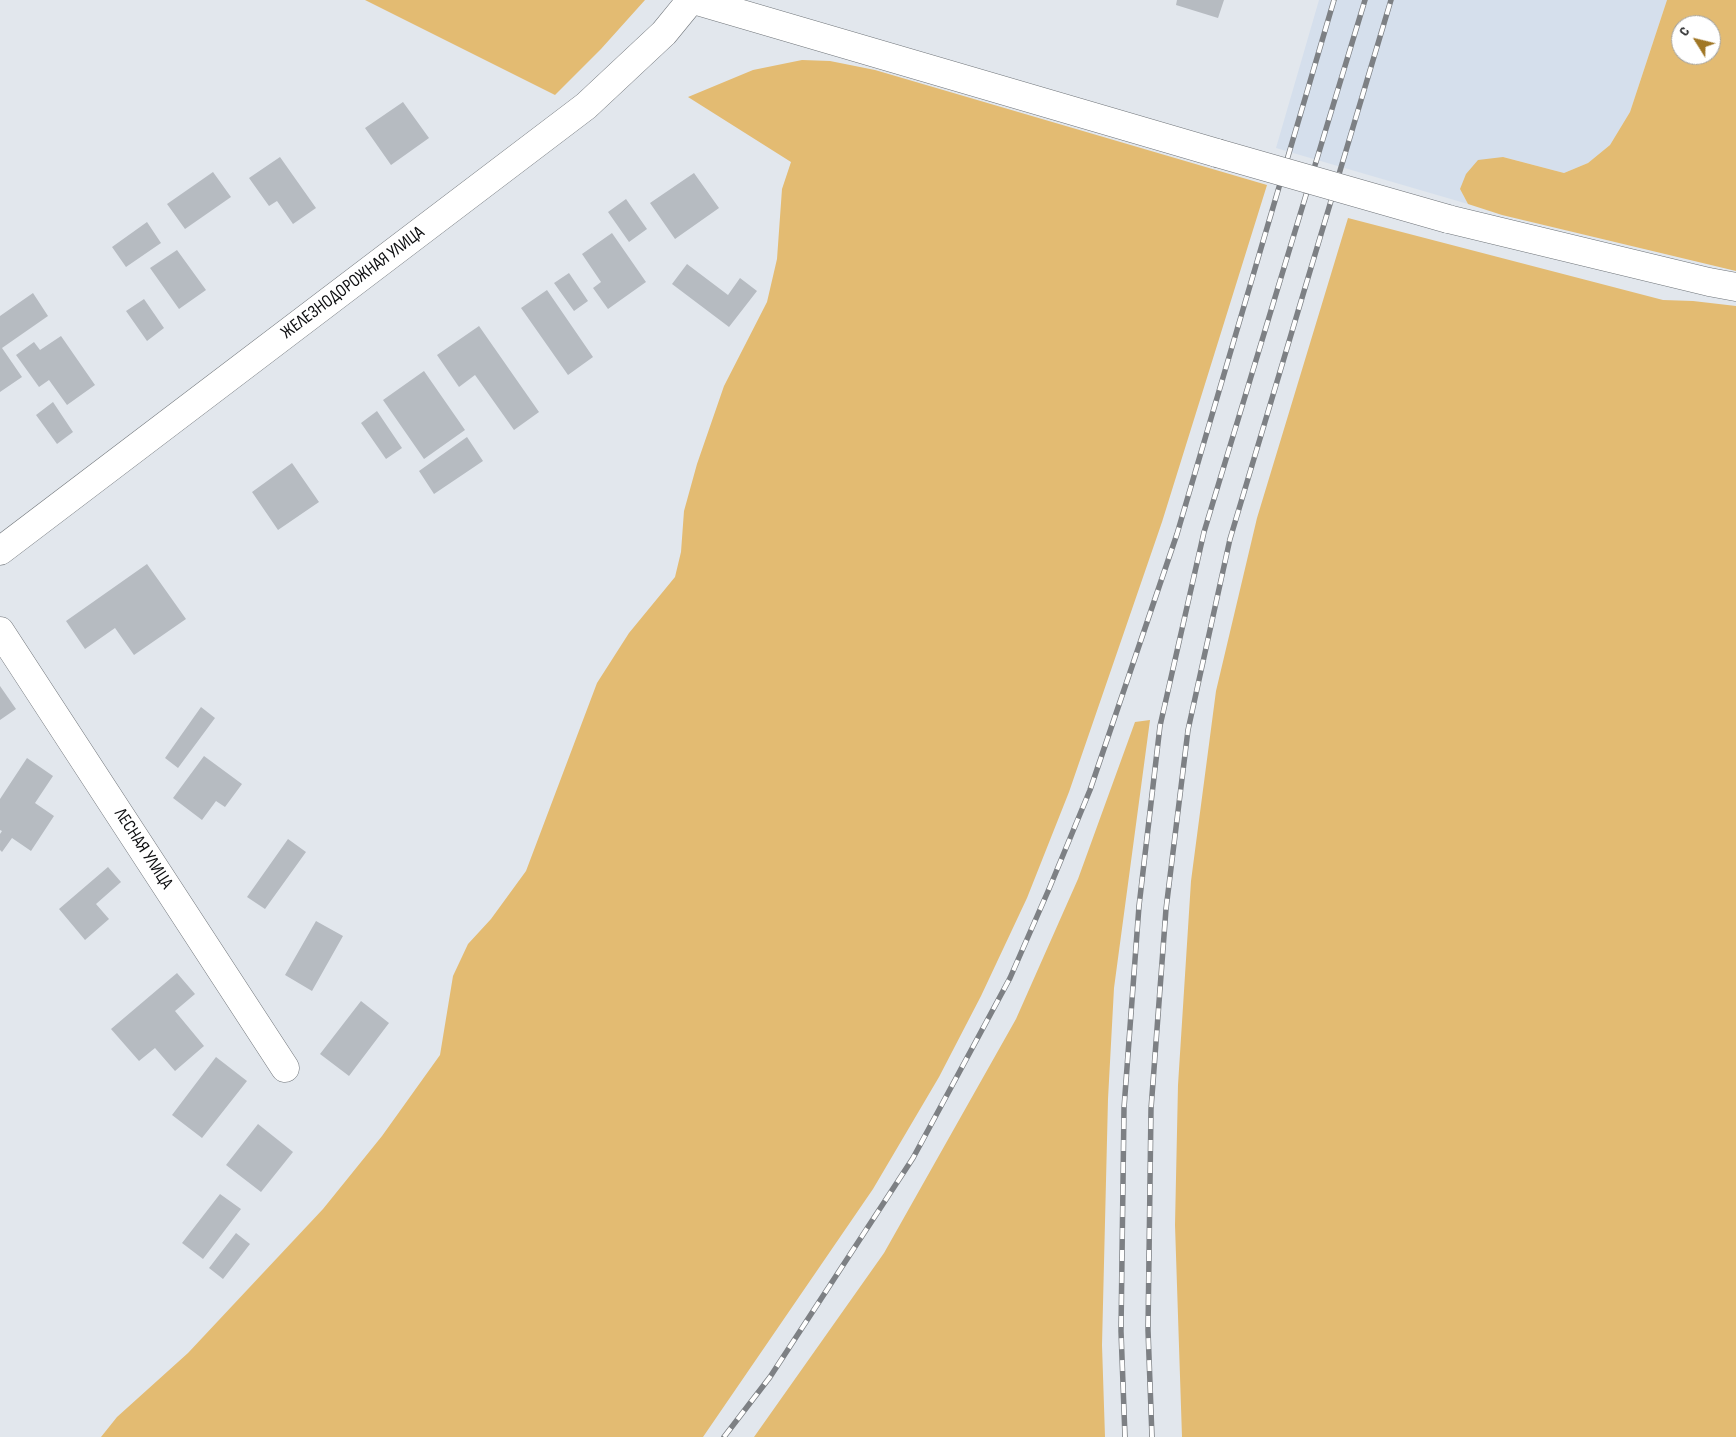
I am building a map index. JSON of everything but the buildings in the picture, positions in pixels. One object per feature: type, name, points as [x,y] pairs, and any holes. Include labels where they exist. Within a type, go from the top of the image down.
[{"type":"street","points":[[692,0],[1448,219],[1736,287]]},
{"type":"street","name":"ЖЕЛЕЗНОДОРОЖНАЯ УЛИЦА","points":[[1,549],[586,106],[664,33],[692,0]]},
{"type":"street","name":"ЛЕСНАЯ УЛИЦА","points":[[0,631],[285,1068]]},
{"type":"shaded area","points":[[365,0],[645,0],[601,49],[555,95]]},
{"type":"shaded area","points":[[1319,0],[1667,0],[1630,112],[1610,145],[1588,163],[1564,173],[1503,157],[1460,189],[1468,204],[1276,148]]},
{"type":"shaded area","points":[[1667,0],[1736,0],[1736,271],[1502,215],[1468,204],[1460,189],[1466,174],[1478,160],[1503,157],[1564,173],[1588,163],[1610,145],[1630,112]]},
{"type":"shaded area","points":[[802,60],[830,61],[875,70],[1267,185],[1162,522],[1069,792],[1027,898],[981,996],[939,1077],[873,1189],[703,1437],[101,1437],[117,1417],[188,1353],[323,1209],[382,1136],[440,1055],[453,976],[468,944],[491,919],[526,871],[597,683],[629,633],[675,577],[681,552],[684,511],[697,464],[724,386],[767,302],[777,259],[782,189],[791,162],[688,97],[753,70]]},
{"type":"shaded area","points":[[1348,218],[1663,300],[1736,306],[1736,1437],[1182,1437],[1175,1225],[1178,1085],[1191,881],[1216,691],[1257,518]]},
{"type":"shaded area","points":[[1150,720],[1114,988],[1108,1099],[1102,1345],[1105,1437],[754,1437],[884,1253],[1016,1019],[1078,879],[1135,722]]},
{"type":"railway","points":[[724,1437],[770,1377],[913,1158],[1010,978],[1049,889],[1090,790],[1177,534],[1334,0]]},
{"type":"railway","points":[[1125,1437],[1121,1331],[1124,1108],[1139,906],[1160,726],[1204,532],[1365,0]]},
{"type":"railway","points":[[1152,1437],[1148,1330],[1151,1109],[1166,909],[1188,730],[1230,539],[1391,0]]}]
